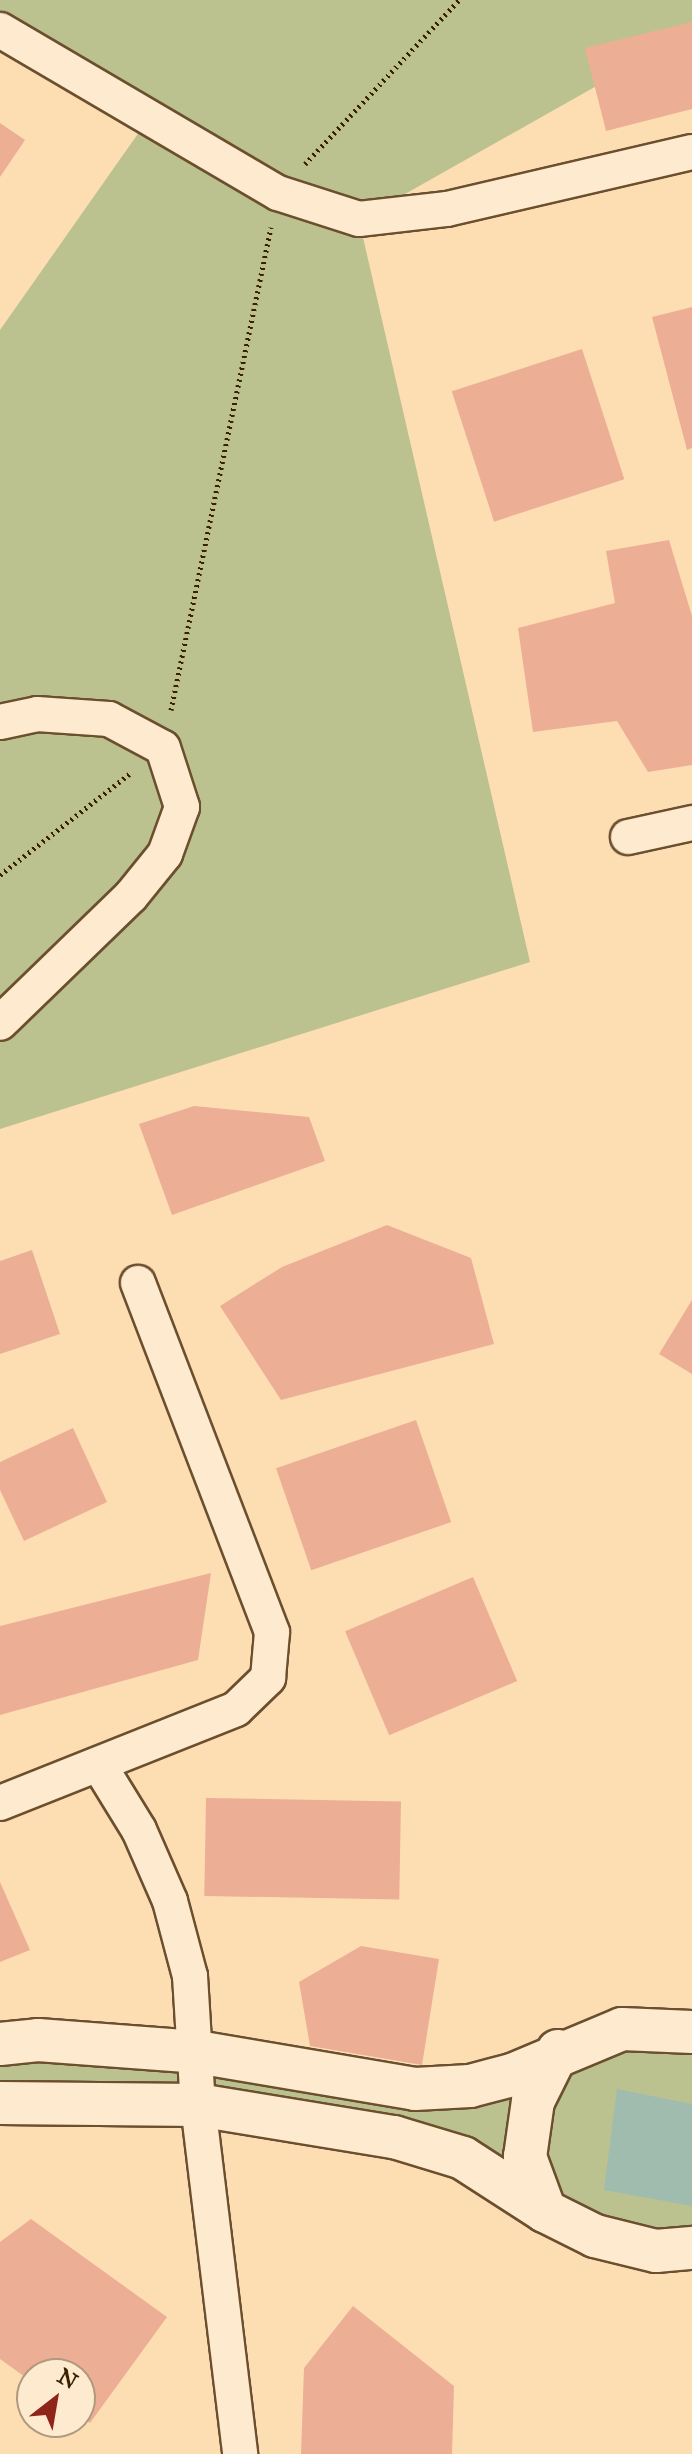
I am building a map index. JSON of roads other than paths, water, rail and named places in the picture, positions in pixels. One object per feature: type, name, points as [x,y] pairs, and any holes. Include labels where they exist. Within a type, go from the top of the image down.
[{"type":"street","points":[[0,30],[278,193],[359,219],[447,209],[692,152]]},
{"type":"street","points":[[0,722],[37,714],[109,719],[163,748],[182,807],[165,854],[131,896],[0,1023]]},
{"type":"street","points":[[628,837],[692,823]]},
{"type":"street","points":[[0,1803],[236,1709],[268,1678],[272,1632],[138,1283]]},
{"type":"street","points":[[99,1765],[139,1830],[170,1901],[190,1976],[198,2105],[240,2454]]},
{"type":"street","points":[[0,2044],[38,2040],[197,2052],[415,2089],[470,2086],[512,2075],[558,2051],[622,2029],[692,2032]]},
{"type":"street","points":[[545,2211],[525,2157],[533,2101],[558,2051]]},
{"type":"street","points":[[0,2103],[198,2105],[408,2142],[463,2158],[545,2211],[595,2236],[656,2251],[692,2248]]}]
